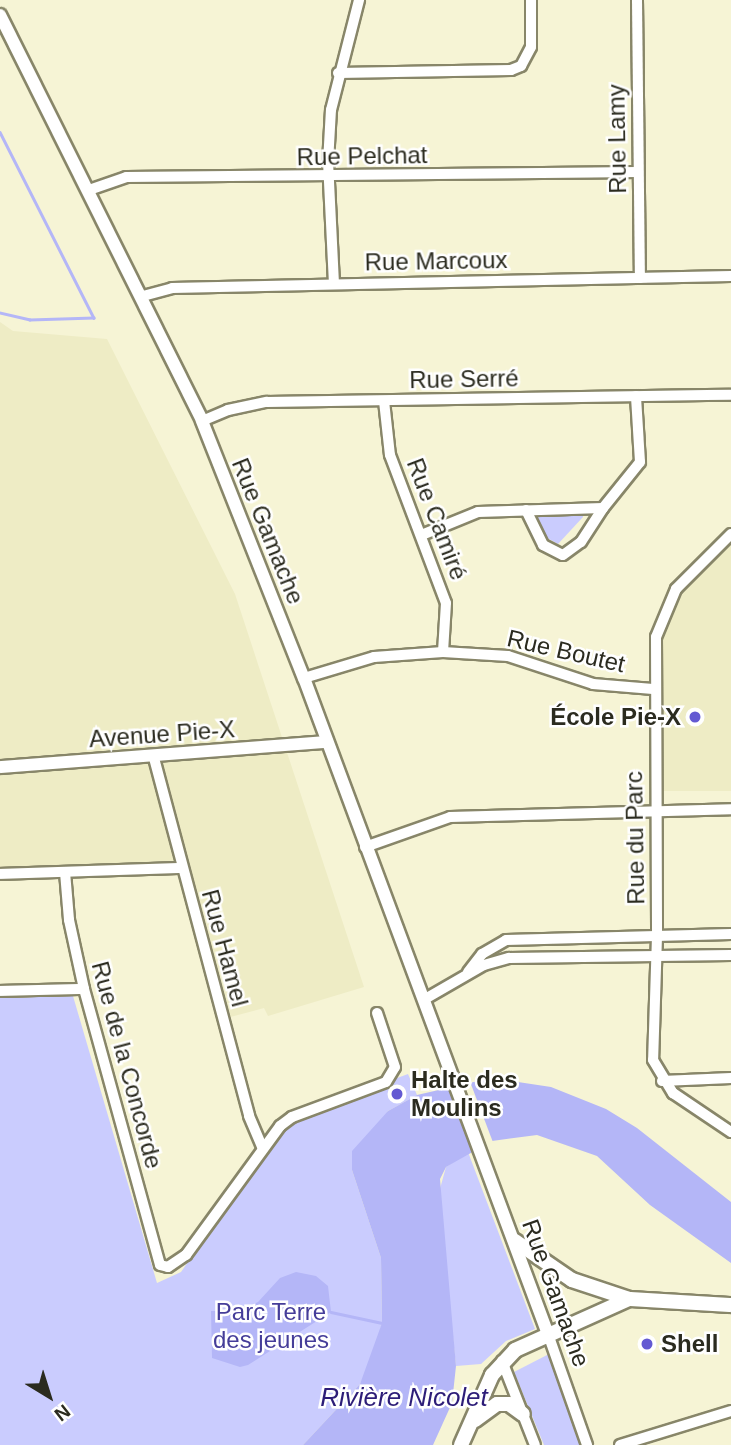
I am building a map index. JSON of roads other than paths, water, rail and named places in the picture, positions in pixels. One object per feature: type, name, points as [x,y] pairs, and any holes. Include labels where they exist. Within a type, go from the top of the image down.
[{"type":"main road","points":[[515,1241],[572,1280],[629,1299],[731,1306]]},
{"type":"main road","points":[[461,1445],[502,1361],[548,1334],[629,1299]]},
{"type":"main road","points":[[474,1421],[497,1404],[509,1404],[523,1413]]},
{"type":"street","points":[[334,284],[329,178],[331,110],[359,0]]},
{"type":"street","points":[[338,74],[511,70],[521,66],[531,47],[531,0]]},
{"type":"street","name":"Rue Lamy","points":[[637,0],[640,278]]},
{"type":"street","name":"Rue Gamache","points":[[0,15],[143,296],[202,421],[304,678],[365,847],[484,1154],[587,1445]]},
{"type":"street","name":"Rue Pelchat","points":[[89,190],[126,177],[329,178],[637,172]]},
{"type":"street","name":"Rue Marcoux","points":[[143,296],[172,288],[731,276]]},
{"type":"street","name":"Rue Serré","points":[[202,421],[250,404],[731,395]]},
{"type":"street","points":[[526,510],[543,545],[556,555],[581,542],[603,508],[640,461],[636,396]]},
{"type":"street","name":"Rue Camiré","points":[[384,401],[390,455],[424,534],[446,603],[443,652]]},
{"type":"street","points":[[424,534],[461,516],[526,510],[603,508]]},
{"type":"street","name":"Rue du Parc","points":[[662,1081],[653,1060],[657,936],[653,689],[656,637],[666,605],[731,534]]},
{"type":"street","name":"Rue Boutet","points":[[304,678],[374,657],[443,652],[508,656],[593,684],[653,689]]},
{"type":"street","name":"Avenue Pie-X","points":[[0,767],[155,758],[327,742]]},
{"type":"street","name":"Rue Hamel","points":[[155,758],[181,868],[249,1116],[262,1147]]},
{"type":"street","points":[[365,847],[450,817],[731,809]]},
{"type":"street","points":[[0,874],[181,868]]},
{"type":"street","name":"Rue de la Concorde","points":[[65,872],[69,920],[84,989],[160,1265],[168,1267],[186,1255],[262,1147]]},
{"type":"street","points":[[463,978],[482,954],[506,940],[731,934]]},
{"type":"street","points":[[425,999],[484,965],[509,958],[731,955]]},
{"type":"street","points":[[0,991],[84,989]]},
{"type":"street","points":[[262,1147],[292,1117],[386,1082],[393,1074],[394,1061],[377,1013]]},
{"type":"street","points":[[662,1081],[731,1078]]},
{"type":"street","points":[[662,1081],[692,1107],[731,1132]]},
{"type":"street","points":[[502,1361],[535,1445]]},
{"type":"street","points":[[620,1445],[731,1411]]},
{"type":"water","name":"Rivière Nicolet","points":[[491,1078],[551,1087],[606,1109],[637,1128],[731,1202],[731,1263],[650,1205],[597,1156],[537,1135],[492,1141],[446,1167],[440,1179],[456,1366],[452,1403],[433,1445],[303,1445],[360,1384],[382,1323],[381,1258],[352,1170],[352,1151],[388,1111],[417,1095]]},
{"type":"water","points":[[296,1272],[316,1276],[328,1286],[331,1312],[248,1365],[240,1367],[212,1358],[211,1311],[241,1311],[258,1302],[280,1278]]},
{"type":"waterway","points":[[0,132],[94,318],[30,320],[0,313]]},
{"type":"waterway","points":[[331,1312],[382,1323]]},
{"type":"place","name":"École Pie-X","points":[[695,717]]},
{"type":"place","name":"Halte des Moulins","points":[[397,1094]]},
{"type":"place","name":"Shell","points":[[647,1344]]},
{"type":"park label","name":"Parc Terre des jeunes","points":[[271,1326]]}]
